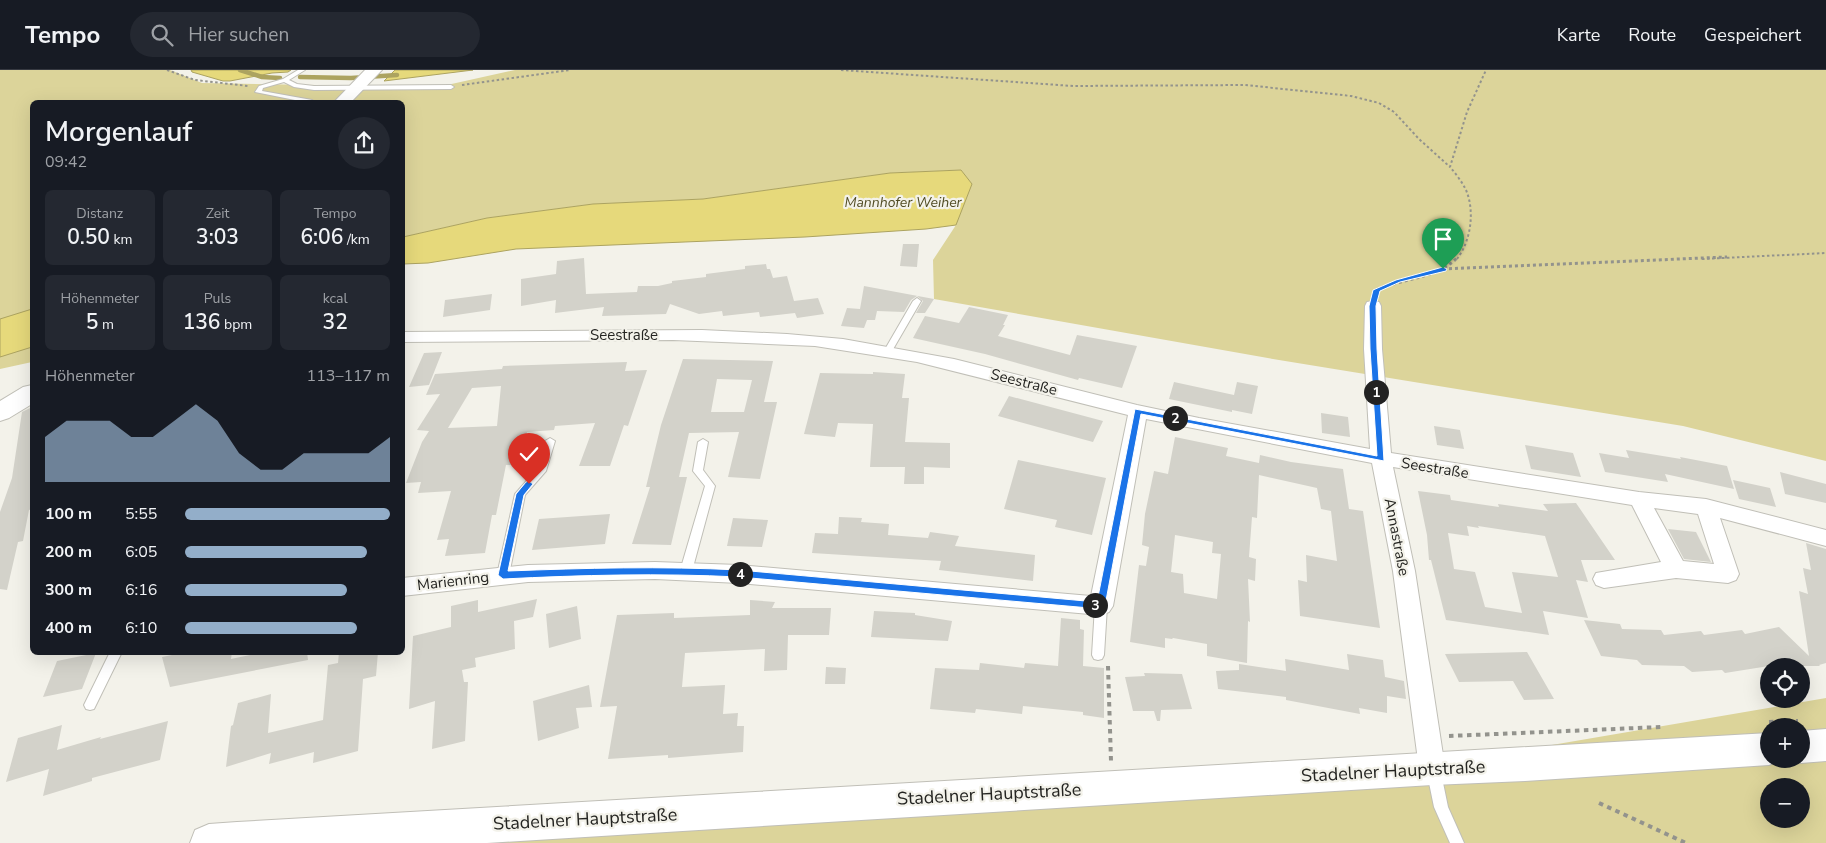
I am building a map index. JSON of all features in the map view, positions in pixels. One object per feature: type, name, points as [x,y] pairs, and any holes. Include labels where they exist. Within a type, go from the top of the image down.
[{"type":"main road","points":[[0,412],[30,394]]},
{"type":"main road","name":"Stadelner Hauptstraße","points":[[209,843],[1430,752],[1525,765],[1760,737]]},
{"type":"street","name":"Annastraße","points":[[1373,306],[1373,349],[1381,459],[1404,571],[1430,752]]},
{"type":"street","name":"Seestraße","points":[[405,337],[675,335],[763,337],[845,344],[977,370],[1138,411],[1381,459],[1639,499],[1706,507],[1826,538]]},
{"type":"street","points":[[1101,606],[1138,411]]},
{"type":"street","points":[[1639,499],[1676,569]]},
{"type":"street","points":[[1604,579],[1676,569],[1728,574],[1706,507]]},
{"type":"street","name":"Marienring","points":[[405,587],[503,575],[606,570],[686,571],[1101,606]]},
{"type":"lane","points":[[301,100],[258,92],[261,87],[285,80],[302,70]]},
{"type":"lane","points":[[285,80],[296,86],[314,88],[405,89],[452,87]]},
{"type":"lane","points":[[888,351],[917,301]]},
{"type":"lane","name":"Marienring","points":[[503,575],[520,494],[541,471],[550,442]]},
{"type":"lane","points":[[686,571],[710,486],[698,471],[703,442]]},
{"type":"lane","points":[[1098,655],[1101,606]]},
{"type":"lane","points":[[90,705],[115,655]]},
{"type":"lane","points":[[1430,752],[1441,806],[1457,843]]},
{"type":"path","points":[[167,70],[205,81],[261,87]]},
{"type":"path","points":[[452,87],[570,70]]},
{"type":"path","points":[[841,70],[1073,86],[1245,85],[1334,93],[1378,103],[1394,112],[1419,139],[1450,167],[1468,194],[1470,223],[1468,238],[1461,256],[1443,269]]},
{"type":"path","points":[[1450,167],[1468,112],[1486,70]]},
{"type":"path","points":[[1373,306],[1376,290],[1398,281],[1443,269],[1522,268],[1826,253]]},
{"type":"path","points":[[1098,655],[1108,663],[1111,761]]},
{"type":"path","points":[[1430,752],[1666,726]]},
{"type":"path","points":[[1599,803],[1686,843]]},
{"type":"shaded area","points":[[0,70],[170,70],[202,83],[438,87],[515,70],[1826,70],[1826,461],[1683,426],[1279,360],[934,299],[933,260],[956,225],[961,170],[890,173],[703,199],[593,204],[487,218],[405,237],[405,100],[30,100],[30,362],[0,369]]},
{"type":"shaded area","points":[[1826,698],[1826,843],[290,843],[1423,767],[1768,708],[1810,708],[1810,701]]},
{"type":"water","points":[[191,70],[291,70],[223,81],[192,72]]},
{"type":"water","points":[[395,70],[473,70],[384,81]]},
{"type":"water","name":"Mannhofer Weiher","points":[[961,170],[972,184],[956,225],[926,229],[805,237],[516,249],[428,263],[405,264],[405,237],[487,218],[593,204],[703,199],[890,173]]},
{"type":"water","points":[[30,310],[30,348],[0,357],[0,319]]},
{"type":"building","points":[[903,244],[919,244],[917,267],[900,266]]},
{"type":"building","points":[[584,258],[586,294],[637,292],[638,286],[658,286],[672,283],[672,281],[706,277],[706,274],[745,269],[745,266],[766,264],[773,278],[787,276],[794,301],[818,298],[824,314],[797,318],[795,313],[760,317],[759,312],[723,316],[722,311],[699,314],[670,304],[666,314],[602,316],[604,307],[555,313],[556,300],[521,306],[521,279],[556,274],[557,261]]},
{"type":"building","points":[[864,286],[934,299],[925,313],[916,313],[923,301],[917,296],[911,300],[904,312],[877,311],[875,320],[867,320],[864,328],[841,326],[847,308],[860,309]]},
{"type":"building","points":[[492,294],[490,310],[443,317],[445,300]]},
{"type":"building","points":[[969,307],[1008,315],[1003,325],[1005,325],[998,336],[1070,355],[1077,335],[1137,346],[1122,388],[1079,378],[1078,380],[985,354],[913,338],[925,316],[959,323]]},
{"type":"building","points":[[442,352],[429,385],[409,387],[424,353]]},
{"type":"building","points":[[683,359],[773,361],[764,402],[777,402],[760,479],[728,477],[739,432],[689,433],[679,477],[687,477],[671,545],[632,544],[650,487],[646,487],[661,425]],"holes":[[[717,379],[752,380],[744,412],[711,412]]]},
{"type":"building","points":[[627,362],[625,371],[647,370],[628,426],[624,425],[610,466],[579,466],[595,423],[555,426],[554,430],[527,432],[519,465],[506,465],[496,515],[492,515],[485,553],[445,556],[449,539],[437,540],[451,491],[418,493],[421,482],[406,483],[422,442],[429,431],[417,430],[440,394],[426,395],[435,374],[502,369],[503,366]],"holes":[[[501,386],[497,426],[448,428],[472,388]]]},
{"type":"building","points":[[873,372],[905,374],[902,398],[909,398],[905,442],[950,443],[950,468],[924,467],[924,484],[904,484],[905,467],[870,467],[873,424],[838,423],[835,437],[804,434],[820,373],[873,374]]},
{"type":"building","points":[[1174,382],[1234,395],[1237,382],[1258,386],[1252,414],[1232,410],[1232,412],[1169,399]]},
{"type":"building","points":[[1009,396],[1103,421],[1093,442],[998,416]]},
{"type":"building","points":[[30,408],[30,510],[23,541],[18,542],[7,590],[0,589],[0,512],[12,478],[22,412]]},
{"type":"building","points":[[1321,413],[1348,417],[1350,437],[1322,433]]},
{"type":"building","points":[[1434,426],[1460,430],[1464,449],[1437,445]]},
{"type":"building","points":[[1175,437],[1228,448],[1226,456],[1259,463],[1260,455],[1291,462],[1343,469],[1349,509],[1363,511],[1380,628],[1300,616],[1298,580],[1307,582],[1306,555],[1337,561],[1331,511],[1321,509],[1317,488],[1259,475],[1257,518],[1252,517],[1249,557],[1256,559],[1255,581],[1248,579],[1250,622],[1248,621],[1247,663],[1207,656],[1207,644],[1173,638],[1165,638],[1165,648],[1130,642],[1139,565],[1146,566],[1149,547],[1142,545],[1145,514],[1154,471],[1168,474]],"holes":[[[1175,535],[1213,542],[1212,553],[1221,554],[1217,599],[1184,593],[1183,574],[1171,572]]]},
{"type":"building","points":[[1525,445],[1573,453],[1581,477],[1531,469]]},
{"type":"building","points":[[1626,450],[1681,459],[1680,457],[1727,466],[1734,489],[1665,474],[1668,482],[1605,472],[1599,453],[1629,458]]},
{"type":"building","points":[[1018,460],[1106,478],[1092,535],[1055,527],[1057,520],[1004,509]]},
{"type":"building","points":[[1780,472],[1826,484],[1826,503],[1785,494]]},
{"type":"building","points":[[1733,480],[1770,488],[1776,507],[1739,499]]},
{"type":"building","points":[[1418,491],[1450,495],[1451,500],[1499,507],[1498,504],[1548,511],[1543,504],[1576,503],[1615,560],[1581,560],[1588,582],[1576,580],[1588,618],[1543,611],[1549,635],[1446,620],[1431,560],[1429,560],[1427,535]],"holes":[[[1467,526],[1479,528],[1478,526],[1545,536],[1558,577],[1512,572],[1522,613],[1485,607],[1475,572],[1454,569],[1448,533],[1469,536]]]},
{"type":"building","points":[[610,514],[605,544],[532,550],[539,519]]},
{"type":"building","points":[[839,517],[862,518],[861,522],[889,524],[888,535],[928,538],[930,532],[959,536],[955,546],[1035,555],[1033,581],[939,570],[941,561],[812,553],[815,533],[838,534]]},
{"type":"building","points":[[733,518],[768,520],[762,547],[727,546]]},
{"type":"building","points":[[1668,529],[1696,532],[1711,562],[1684,559]]},
{"type":"building","points":[[1806,543],[1826,549],[1826,663],[1820,666],[1810,666],[1810,658],[1760,658],[1760,667],[1725,673],[1722,670],[1692,672],[1684,666],[1642,665],[1637,660],[1601,656],[1584,620],[1620,624],[1622,629],[1661,630],[1664,635],[1701,631],[1704,635],[1742,630],[1745,634],[1779,627],[1809,656],[1799,591],[1808,594],[1803,568],[1811,570]]},
{"type":"building","points":[[537,599],[533,617],[514,621],[515,649],[475,658],[476,667],[462,670],[464,682],[468,682],[465,741],[432,749],[435,701],[409,709],[413,636],[451,627],[451,606],[478,600],[478,612]]},
{"type":"building","points":[[750,600],[775,602],[772,608],[831,608],[829,635],[788,635],[787,670],[764,671],[765,649],[685,653],[682,687],[725,685],[723,714],[738,713],[737,726],[744,726],[743,752],[668,758],[668,755],[608,759],[617,706],[600,707],[617,615],[674,613],[674,618],[750,615]]},
{"type":"building","points":[[577,606],[581,639],[549,648],[546,614]]},
{"type":"building","points":[[874,611],[915,613],[915,615],[952,621],[948,641],[871,637]]},
{"type":"building","points":[[1061,618],[1080,620],[1080,629],[1084,630],[1083,666],[1104,668],[1104,718],[1083,715],[1083,712],[1023,706],[1022,714],[976,709],[975,713],[930,709],[935,668],[979,670],[980,663],[1024,668],[1025,663],[1058,666]]},
{"type":"building","points":[[1527,652],[1554,699],[1524,700],[1513,681],[1459,682],[1445,654]]},
{"type":"building","points":[[1347,654],[1383,660],[1385,677],[1404,681],[1406,699],[1387,696],[1387,713],[1359,708],[1360,714],[1286,700],[1286,697],[1218,689],[1216,671],[1239,670],[1239,664],[1286,671],[1285,659],[1349,670]]},
{"type":"building","points":[[95,655],[82,689],[43,697],[57,661]]},
{"type":"building","points":[[172,655],[232,655],[231,659],[250,655],[307,655],[308,660],[170,687],[162,657]]},
{"type":"building","points":[[339,655],[378,655],[376,676],[363,679],[358,751],[313,763],[314,752],[269,764],[271,753],[226,767],[231,726],[233,725],[238,703],[271,694],[268,733],[323,720],[328,665],[338,663]]},
{"type":"building","points":[[826,667],[846,668],[845,684],[825,684]]},
{"type":"building","points":[[1144,673],[1182,674],[1192,709],[1161,710],[1160,721],[1157,721],[1154,711],[1133,711],[1125,677],[1145,676]]},
{"type":"building","points":[[589,685],[592,707],[576,708],[579,728],[538,741],[533,701]]},
{"type":"building","points":[[168,721],[160,760],[92,778],[92,781],[43,796],[49,769],[6,782],[18,738],[62,725],[57,750]]},
{"type":"waterway","points":[[240,70],[262,77],[280,78]]},
{"type":"waterway","points":[[300,77],[351,78],[397,75]]},
{"type":"route","points":[[529,484],[520,494],[503,575],[606,570],[686,571],[1101,606],[1138,411],[1381,459],[1373,349],[1373,306],[1376,290],[1398,281],[1443,269]]}]
